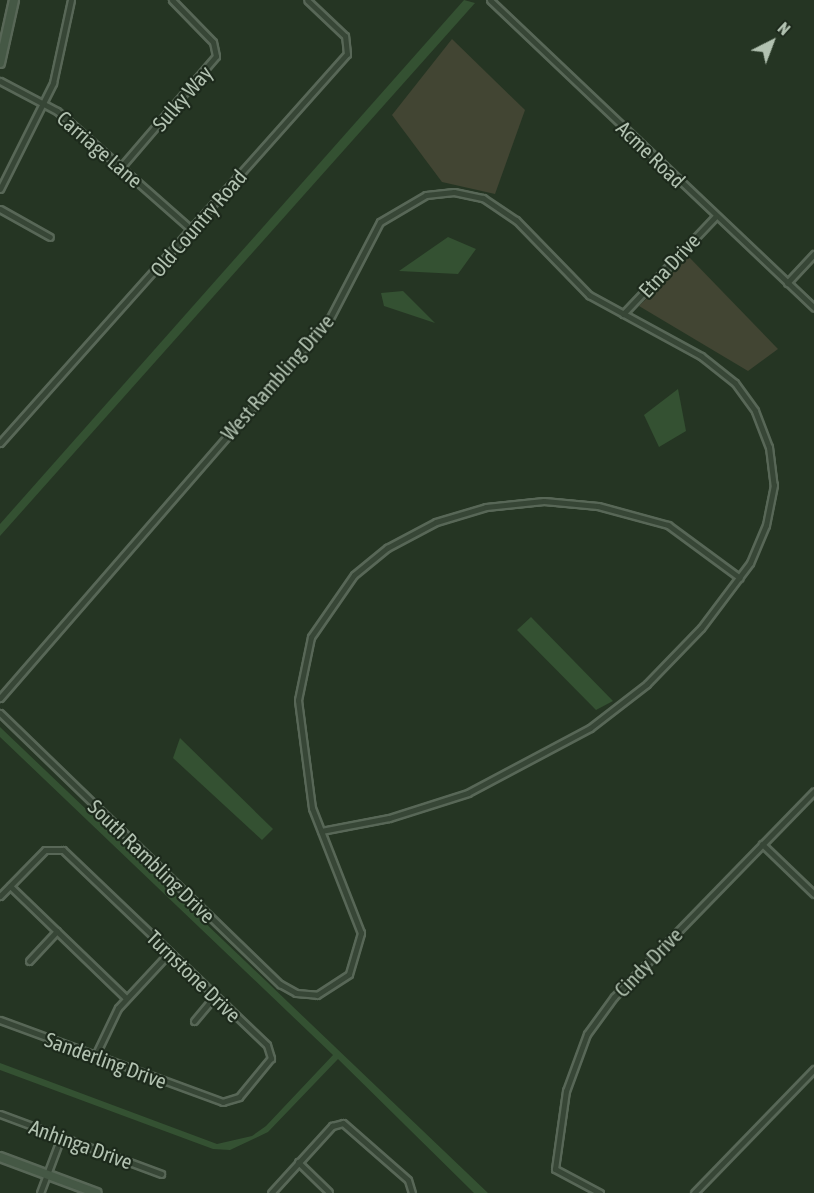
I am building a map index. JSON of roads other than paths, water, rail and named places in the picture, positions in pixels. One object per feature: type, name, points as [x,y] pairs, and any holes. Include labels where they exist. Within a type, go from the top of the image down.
[{"type":"street","points":[[0,63],[14,0]]},
{"type":"street","points":[[0,189],[45,102],[71,0]]},
{"type":"street","name":"Sulky Way","points":[[121,167],[216,56],[213,42],[172,0]]},
{"type":"street","name":"Old Country Road","points":[[0,443],[347,54],[345,36],[307,0]]},
{"type":"street","name":"Acme Road","points":[[490,0],[814,308]]},
{"type":"street","name":"Carriage Lane","points":[[0,81],[45,102],[192,230]]},
{"type":"street","name":"West Rambling Drive","points":[[0,698],[6,688],[323,326],[355,275],[373,231],[404,203],[445,192],[494,203],[582,289],[717,367],[759,419],[774,485],[762,537],[740,578],[666,666],[574,739],[458,797],[321,831]]},
{"type":"street","points":[[0,209],[50,237]]},
{"type":"street","name":"Etna Drive","points":[[623,314],[716,216]]},
{"type":"street","points":[[787,283],[814,254]]},
{"type":"street","points":[[321,831],[299,727],[306,651],[344,586],[404,538],[486,507],[580,503],[668,525],[740,578]]},
{"type":"street","name":"South Rambling Drive","points":[[0,713],[280,984],[313,996],[344,981],[356,963],[362,937],[357,912],[321,831]]},
{"type":"street","name":"Cindy Drive","points":[[600,1193],[556,1172],[568,1084],[595,1021],[814,791]]},
{"type":"street","points":[[762,844],[814,894]]},
{"type":"street","name":"Turnstone Drive","points":[[10,886],[52,847],[63,850],[267,1045],[271,1058],[236,1099],[213,1099]]},
{"type":"street","points":[[0,896],[10,886],[126,998]]},
{"type":"street","points":[[28,961],[57,931]]},
{"type":"street","points":[[95,1056],[126,998],[170,952]]},
{"type":"street","points":[[194,1021],[215,996]]},
{"type":"street","name":"Sanderling Drive","points":[[0,1020],[213,1099]]},
{"type":"street","points":[[693,1193],[814,1069]]},
{"type":"street","name":"Anhinga Drive","points":[[0,1114],[161,1174]]},
{"type":"street","points":[[271,1193],[332,1126],[346,1123],[408,1180],[412,1193]]},
{"type":"street","points":[[40,1193],[61,1137]]},
{"type":"street","points":[[0,1157],[97,1193]]},
{"type":"street","points":[[298,1162],[329,1192]]}]
